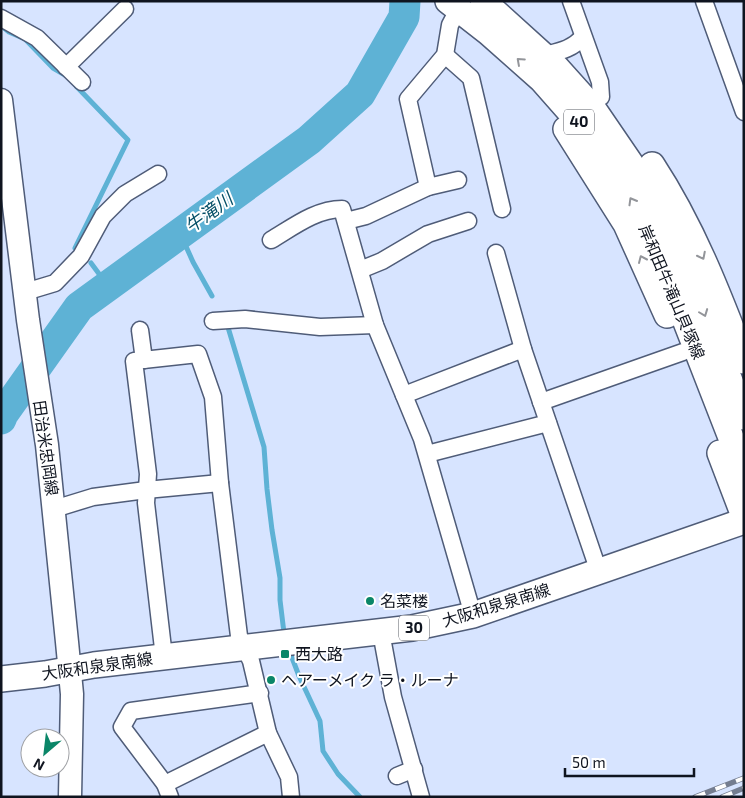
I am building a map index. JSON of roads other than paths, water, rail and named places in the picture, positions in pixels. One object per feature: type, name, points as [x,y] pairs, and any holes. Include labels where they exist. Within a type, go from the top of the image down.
[{"type":"main road","name":"岸和田牛滝山貝塚線","points":[[483,1],[548,68],[579,122],[606,157],[656,245],[677,272],[744,417]]},
{"type":"main road","name":"岸和田牛滝山貝塚線","points":[[453,4],[490,33],[548,68]]},
{"type":"main road","points":[[548,68],[601,97],[634,139],[671,195],[706,264],[739,334],[744,361]]},
{"type":"main road","points":[[548,68],[562,123],[626,224],[683,352],[744,516]]},
{"type":"main road","name":"田治米忠岡線","points":[[1,100],[3,130],[28,320],[47,445],[70,670],[72,694],[70,797]]},
{"type":"main road","name":"岸和田牛滝山貝塚線","points":[[677,272],[744,471]]},
{"type":"main road","name":"大阪和泉泉南線","points":[[6,679],[94,665],[412,628],[473,615],[744,521]]},
{"type":"street","points":[[571,1],[600,82],[601,97]]},
{"type":"street","points":[[704,1],[744,112]]},
{"type":"street","points":[[428,187],[408,99],[445,55],[453,4]]},
{"type":"street","points":[[66,67],[125,9]]},
{"type":"street","points":[[1,18],[37,38],[82,82]]},
{"type":"street","points":[[548,68],[566,50],[583,37]]},
{"type":"street","points":[[445,55],[471,78],[502,208]]},
{"type":"street","points":[[25,292],[55,283],[81,256],[103,216],[125,194],[158,174]]},
{"type":"street","points":[[346,221],[366,216],[428,187],[458,180]]},
{"type":"street","points":[[271,240],[303,221],[329,209],[342,209],[375,325],[427,454],[473,615]]},
{"type":"street","points":[[360,270],[382,261],[428,234],[468,221]]},
{"type":"street","points":[[496,252],[523,349],[599,572]]},
{"type":"street","points":[[213,321],[245,319],[320,327],[375,325]]},
{"type":"street","points":[[140,330],[144,360]]},
{"type":"street","points":[[404,394],[523,349]]},
{"type":"street","points":[[541,402],[683,352]]},
{"type":"street","points":[[164,657],[146,503],[148,474],[134,361],[198,354],[213,397],[220,483],[239,636],[251,661],[268,733],[289,777],[291,797]]},
{"type":"street","points":[[427,454],[548,424]]},
{"type":"street","points":[[54,509],[93,497],[220,483]]},
{"type":"street","points":[[380,632],[393,696],[421,797]]},
{"type":"street","points":[[260,693],[131,711],[122,727],[168,790],[268,733]]},
{"type":"street","points":[[397,776],[414,770]]},
{"type":"waterway","name":"牛滝川","points":[[1,419],[79,307],[309,140],[360,94],[404,17],[405,1]]},
{"type":"waterway","points":[[3,27],[9,32],[25,39],[53,68],[65,75]]},
{"type":"waterway","points":[[75,248],[128,140],[76,86]]},
{"type":"waterway","points":[[180,233],[193,262],[212,296]]},
{"type":"waterway","points":[[91,263],[108,286]]},
{"type":"waterway","points":[[227,324],[264,447],[272,530],[280,578],[280,600],[284,633]]},
{"type":"waterway","points":[[291,655],[320,721],[323,751],[338,774],[360,797]]},
{"type":"railway","points":[[695,797],[744,778]]},
{"type":"railway","points":[[722,797],[744,788]]},
{"type":"place","name":"名菜楼","points":[[370,601]]},
{"type":"place","name":"西大路","points":[[285,654]]},
{"type":"place","name":"ヘアーメイク ラ・ルーナ","points":[[271,680]]}]
